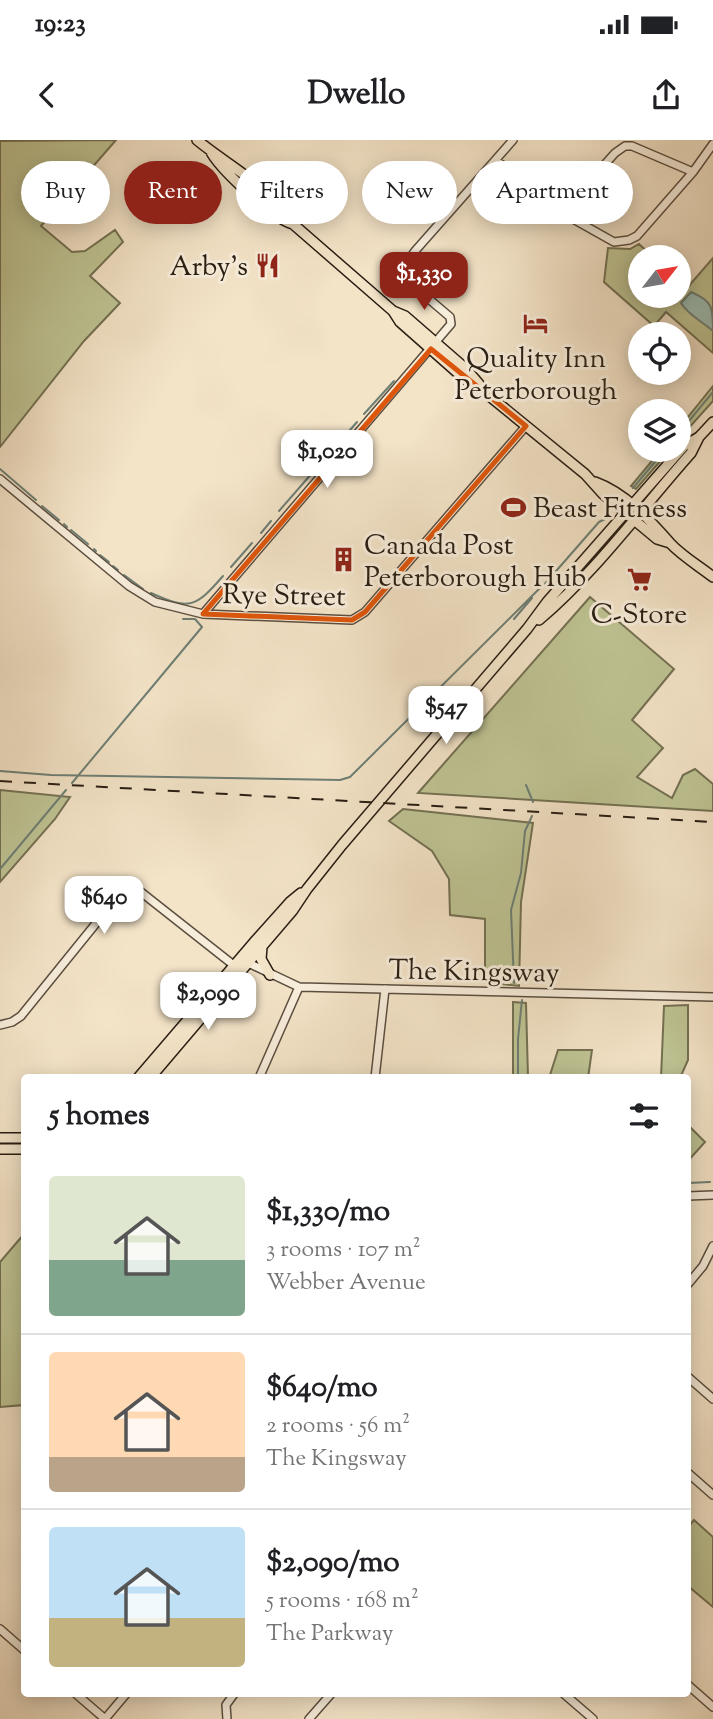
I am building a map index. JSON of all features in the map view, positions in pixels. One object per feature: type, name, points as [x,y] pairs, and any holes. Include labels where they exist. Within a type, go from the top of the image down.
[{"type":"main road","points":[[197,140],[225,159],[282,207],[293,224],[393,311],[400,322],[433,346],[460,376],[487,394],[593,481],[603,494],[633,512],[657,539],[670,543],[713,577]]},
{"type":"main road","points":[[142,1074],[240,965],[263,945],[293,910],[307,888],[527,629],[569,593],[684,446],[699,437],[713,422]]},
{"type":"main road","points":[[153,1074],[290,902],[307,888]]},
{"type":"main road","points":[[263,945],[261,959],[270,975]]},
{"type":"main road","points":[[0,1138],[21,1138]]},
{"type":"main road","points":[[0,1149],[21,1149]]},
{"type":"street","points":[[203,614],[451,324],[450,317],[409,282],[404,267],[513,140]]},
{"type":"street","points":[[584,224],[614,242],[637,236],[693,172],[713,144]]},
{"type":"street","points":[[608,161],[625,146],[632,146],[693,172]]},
{"type":"street","name":"Rye Street","points":[[0,480],[129,586],[155,602],[203,614],[352,620],[365,612],[526,426]]},
{"type":"street","name":"The Kingsway","points":[[0,1025],[21,1016],[123,890],[132,885],[240,965],[299,987],[713,997]]},
{"type":"street","points":[[261,1074],[299,987]]},
{"type":"street","points":[[375,1074],[385,989]]},
{"type":"street","points":[[691,1196],[713,1195]]},
{"type":"street","points":[[691,1280],[703,1266],[713,1246]]},
{"type":"street","points":[[691,1380],[713,1399]]},
{"type":"street","points":[[691,1476],[713,1494]]},
{"type":"street","points":[[0,1629],[21,1647]]},
{"type":"street","points":[[691,1688],[713,1707]]},
{"type":"street","points":[[79,1697],[105,1719],[123,1697]]},
{"type":"street","points":[[227,1719],[226,1705],[231,1697]]},
{"type":"street","points":[[309,1719],[328,1697]]},
{"type":"street","points":[[567,1697],[593,1719]]},
{"type":"highlighted area","points":[[431,349],[526,426],[365,612],[352,620],[203,614]]},
{"type":"green space","points":[[116,140],[98,161],[21,161],[21,224],[43,224],[41,226],[72,252],[85,251],[115,230],[123,242],[90,276],[120,303],[84,341],[0,447],[0,141]]},
{"type":"green space","points":[[608,248],[628,249],[628,303],[604,282]]},
{"type":"green space","points":[[713,258],[713,353],[691,334],[691,322],[677,322],[666,312],[657,322],[649,322],[634,308],[691,308],[691,283]]},
{"type":"green space","points":[[713,386],[713,401],[691,426],[691,413]]},
{"type":"green space","points":[[651,462],[660,462],[636,489],[631,486]]},
{"type":"green space","points":[[590,597],[674,669],[632,720],[663,748],[637,777],[672,798],[683,775],[695,769],[713,784],[713,811],[418,793]]},
{"type":"green space","points":[[0,790],[70,797],[55,819],[0,882]]},
{"type":"green space","points":[[403,809],[533,823],[521,902],[519,986],[485,982],[485,919],[450,915],[449,879],[432,851],[389,821]]},
{"type":"green space","points":[[513,1002],[526,1003],[528,1074],[513,1074]]},
{"type":"green space","points":[[688,1005],[688,1060],[682,1074],[661,1074],[664,1006]]},
{"type":"green space","points":[[558,1050],[592,1050],[589,1074],[550,1074]]},
{"type":"green space","points":[[691,1128],[705,1142],[691,1158]]},
{"type":"green space","points":[[21,1238],[21,1405],[0,1407],[0,1262]]},
{"type":"green space","points":[[694,1520],[713,1537],[713,1607],[691,1589],[691,1524]]},
{"type":"water","points":[[691,292],[708,302],[713,316],[713,331],[685,308],[691,308]]},
{"type":"waterway","points":[[364,414],[394,381]]},
{"type":"waterway","points":[[691,419],[713,392]]},
{"type":"waterway","points":[[322,462],[357,422]]},
{"type":"waterway","points":[[633,488],[655,462]]},
{"type":"waterway","points":[[0,469],[36,500]]},
{"type":"waterway","points":[[279,511],[313,472]]},
{"type":"waterway","points":[[42,506],[59,520]]},
{"type":"waterway","points":[[543,586],[599,522],[609,517]]},
{"type":"waterway","points":[[261,533],[271,521]]},
{"type":"waterway","points":[[64,524],[67,527]]},
{"type":"waterway","points":[[71,530],[88,544]]},
{"type":"waterway","points":[[231,567],[252,543]]},
{"type":"waterway","points":[[100,555],[109,562]]},
{"type":"waterway","points":[[113,566],[118,570]]},
{"type":"waterway","points":[[124,575],[143,589]]},
{"type":"waterway","points":[[151,593],[175,602],[192,603],[206,594],[223,576]]},
{"type":"waterway","points":[[0,771],[51,775],[340,780],[350,777],[543,585]]},
{"type":"waterway","points":[[531,599],[514,619],[532,598]]},
{"type":"waterway","points":[[72,783],[202,627],[195,619],[183,619]]},
{"type":"waterway","points":[[526,785],[533,802]]},
{"type":"waterway","points":[[0,869],[66,790]]},
{"type":"waterway","points":[[514,983],[511,910],[521,873],[525,831],[532,816]]},
{"type":"waterway","points":[[518,1074],[522,1000]]},
{"type":"waterway","points":[[691,1183],[710,1182]]},
{"type":"railway","points":[[0,781],[713,822]]},
{"type":"place","name":"Arby's","points":[[268,265]]},
{"type":"place","name":"Quality Inn Peterborough","points":[[536,323]]},
{"type":"place","name":"Beast Fitness","points":[[513,507]]},
{"type":"place","name":"Canada Post Peterborough Hub","points":[[344,560]]},
{"type":"place","name":"C-Store","points":[[639,579]]}]
